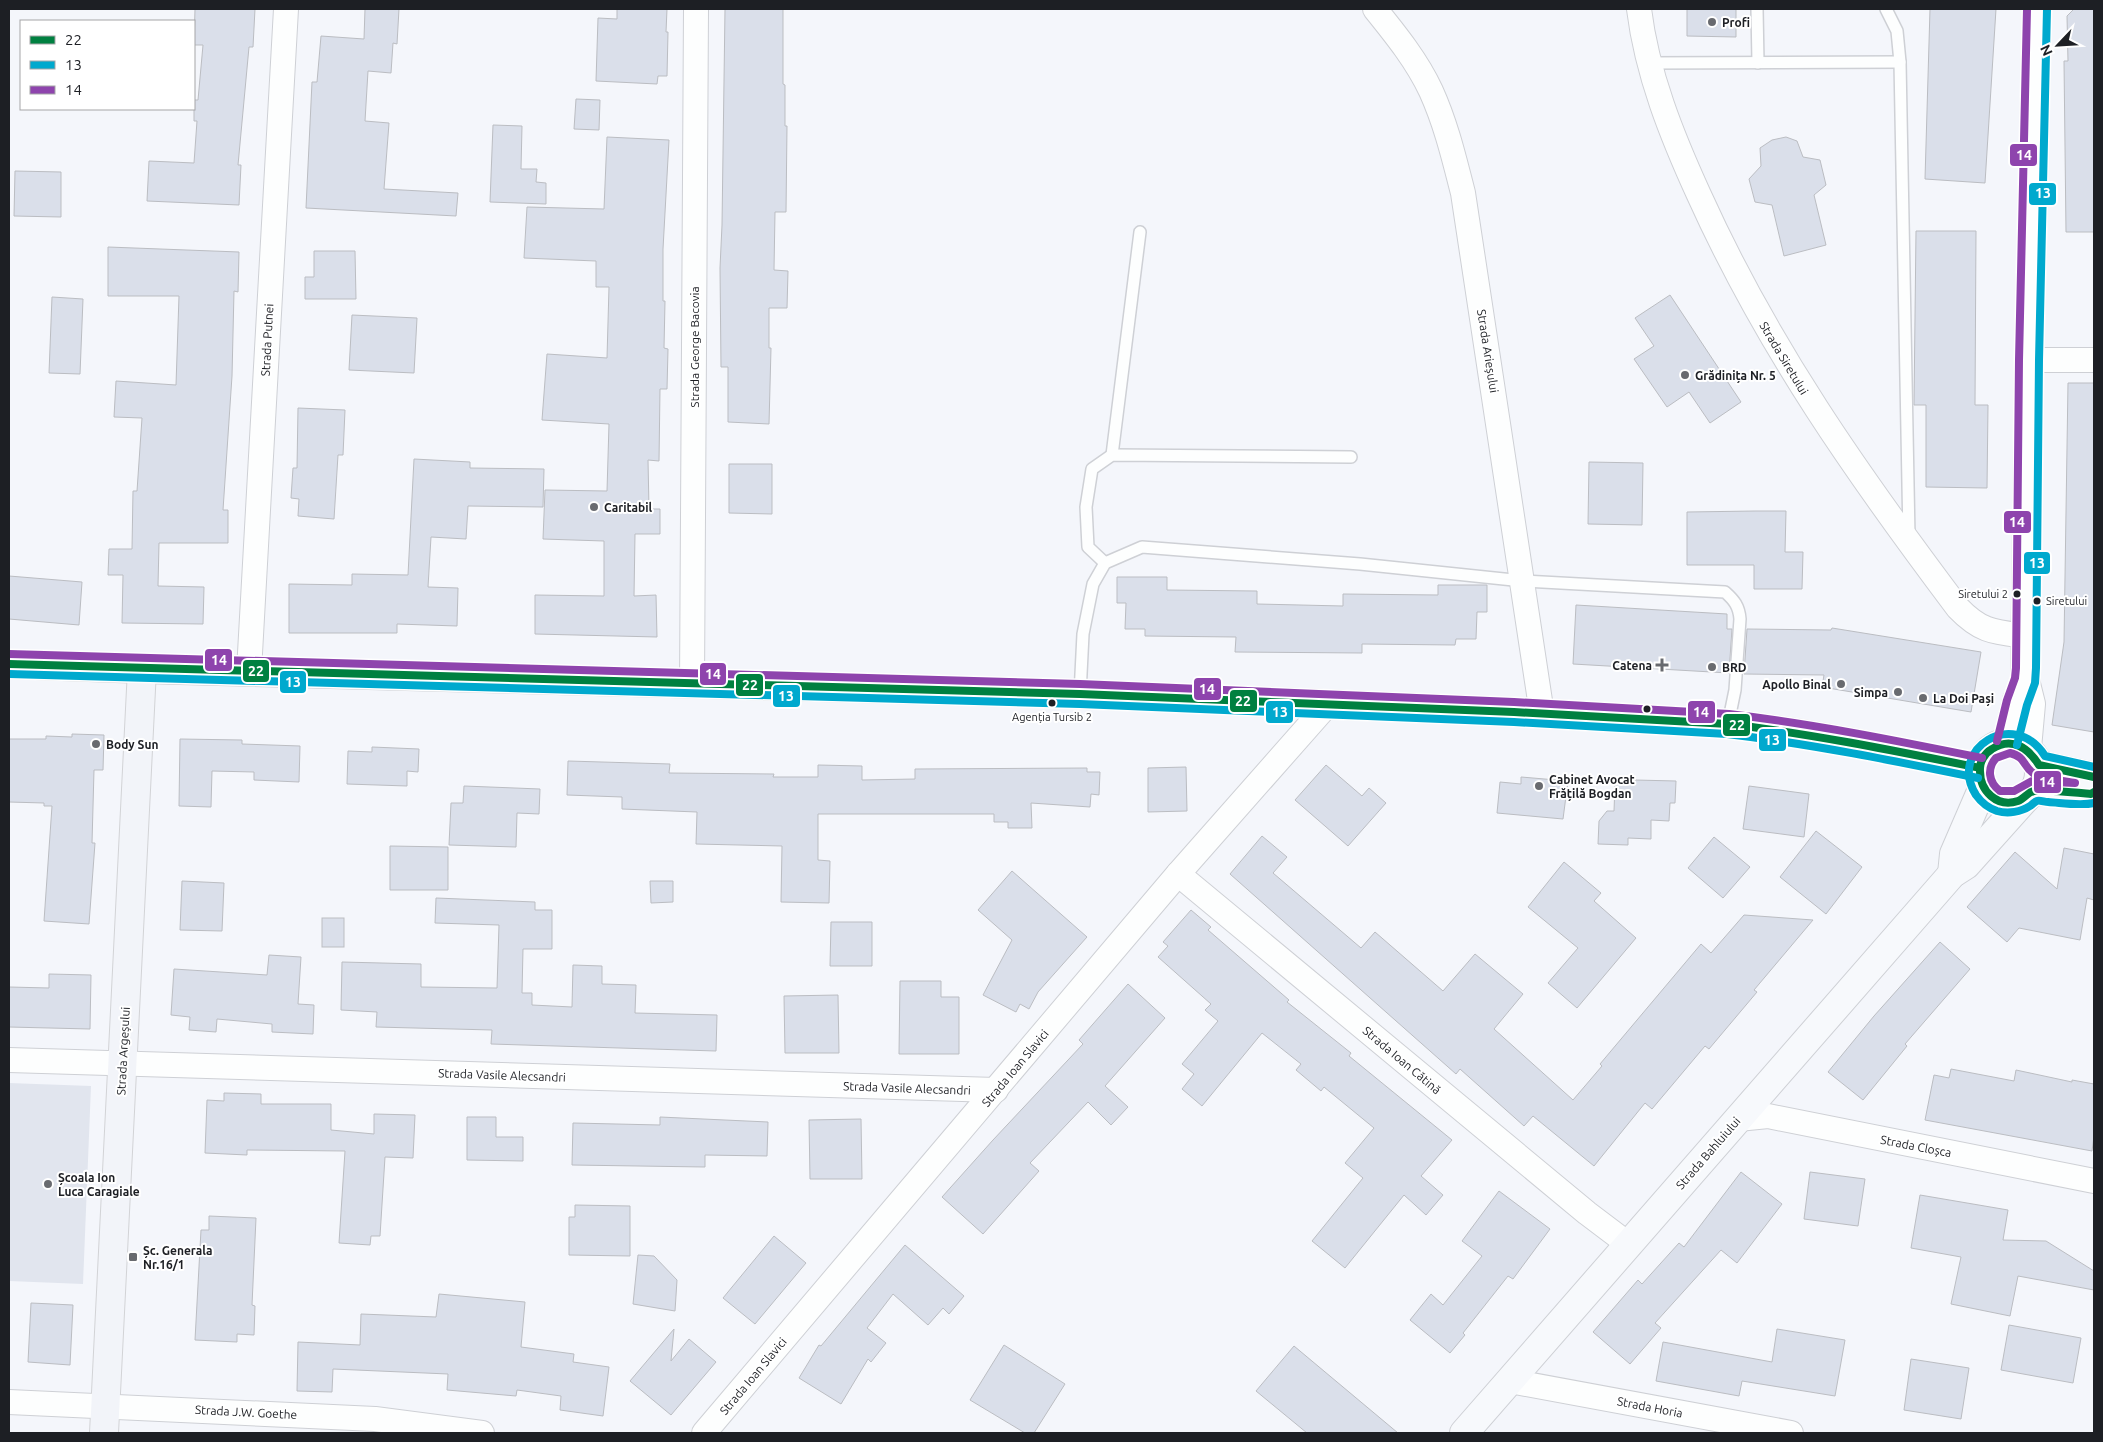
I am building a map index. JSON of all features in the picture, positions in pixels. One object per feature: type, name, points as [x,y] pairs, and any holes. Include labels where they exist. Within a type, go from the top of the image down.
[{"type":"main road","points":[[9,664],[692,685],[1080,694],[1728,724],[1800,733],[1981,777]]},
{"type":"main road","name":"Strada Argeșului","points":[[104,1433],[142,669]]},
{"type":"main road","points":[[1952,874],[1954,854],[1988,752],[2000,744],[2027,769],[2091,794],[2094,792]]},
{"type":"main road","points":[[1981,777],[1989,795],[1998,800],[2017,802],[2027,769]]},
{"type":"main road","points":[[2027,769],[2094,777]]},
{"type":"main road","name":"Strada Bahluiului","points":[[1464,1433],[1952,874],[1966,865],[2027,769]]},
{"type":"street","name":"Strada Putnei","points":[[250,671],[286,9]]},
{"type":"street","name":"Strada George Bacovia","points":[[692,685],[696,9]]},
{"type":"street","name":"Strada Arieșului","points":[[1375,9],[1407,50],[1431,91],[1449,138],[1463,193],[1542,714]]},
{"type":"street","name":"Strada Siretului","points":[[1640,9],[1643,38],[1649,63],[1681,155],[1742,285],[1785,362],[1816,411],[1910,544],[1958,608],[1977,625],[1993,632],[2026,636]]},
{"type":"street","points":[[2027,769],[2031,704],[2025,680],[2029,360],[2037,9]]},
{"type":"street","points":[[2029,360],[2094,360]]},
{"type":"street","name":"Strada Ioan Slavici","points":[[704,1433],[1178,874],[1328,704]]},
{"type":"street","name":"Strada Ioan Cătină","points":[[1178,874],[1587,1213],[1628,1244]]},
{"type":"street","name":"Strada Vasile Alecsandri","points":[[9,1060],[996,1090]]},
{"type":"street","name":"Strada Cloșca","points":[[1738,1119],[1768,1116],[2094,1181]]},
{"type":"street","name":"Strada Horia","points":[[1510,1381],[1791,1433]]},
{"type":"street","name":"Strada J.W. Goethe","points":[[9,1402],[375,1419],[482,1433]]},
{"type":"lane","points":[[1757,9],[1758,62]]},
{"type":"lane","points":[[1886,9],[1897,31],[1900,62],[1910,544]]},
{"type":"lane","points":[[1649,63],[1900,62]]},
{"type":"lane","points":[[1112,455],[1140,232]]},
{"type":"lane","points":[[1105,564],[1088,547],[1086,507],[1092,469],[1112,455],[1351,457]]},
{"type":"lane","points":[[1080,694],[1083,634],[1093,584],[1105,564],[1142,547],[1360,564],[1522,581],[1725,592],[1735,601],[1740,611],[1735,690],[1728,724]]},
{"type":"shaded area","name":"Școala Ion Luca Caragiale","points":[[9,1083],[91,1086],[83,1284],[9,1281]]},
{"type":"building","points":[[195,9],[255,9],[253,47],[249,47],[238,165],[241,165],[239,205],[147,201],[149,161],[194,163],[197,121],[194,121],[194,110],[195,100],[198,100],[203,45],[195,45]]},
{"type":"building","points":[[365,9],[399,9],[397,44],[393,43],[391,73],[368,71],[365,121],[389,123],[384,189],[458,193],[456,216],[306,208],[312,82],[317,82],[321,36],[364,39]]},
{"type":"building","points":[[617,9],[667,9],[667,76],[658,76],[657,84],[596,81],[598,18],[617,19]]},
{"type":"building","points":[[725,9],[783,9],[783,84],[785,85],[785,126],[787,126],[786,212],[775,212],[774,270],[788,271],[787,308],[769,308],[769,348],[771,348],[769,424],[728,422],[728,367],[721,367],[720,268]]},
{"type":"building","name":"Profi","points":[[1687,9],[1736,9],[1736,37],[1687,36]]},
{"type":"building","points":[[1930,9],[1996,9],[1985,183],[1925,179]]},
{"type":"building","points":[[2074,9],[2094,9],[2094,232],[2066,232],[2064,61],[2068,61],[2067,16]]},
{"type":"building","points":[[576,99],[600,100],[599,130],[574,129]]},
{"type":"building","points":[[493,125],[522,126],[521,169],[537,169],[536,182],[546,183],[546,204],[490,202]]},
{"type":"building","points":[[607,137],[669,140],[663,249],[664,348],[668,349],[667,389],[660,389],[659,461],[648,460],[649,509],[660,509],[660,534],[635,534],[634,596],[656,595],[657,637],[535,634],[535,595],[604,596],[604,541],[543,539],[545,490],[607,491],[609,424],[542,420],[547,354],[607,358],[609,287],[596,287],[596,261],[524,258],[527,207],[604,209]]},
{"type":"building","points":[[1786,137],[1797,141],[1803,157],[1820,160],[1826,185],[1814,195],[1826,245],[1784,256],[1772,205],[1755,202],[1749,179],[1761,166],[1760,148],[1772,140]]},
{"type":"building","points":[[15,171],[61,172],[61,217],[14,216]]},
{"type":"building","points":[[1916,231],[1976,231],[1975,405],[1988,405],[1987,488],[1926,487],[1926,405],[1914,405]]},
{"type":"building","points":[[108,247],[239,252],[238,292],[234,291],[232,376],[223,510],[228,510],[228,543],[159,543],[158,586],[204,587],[203,624],[122,623],[123,575],[108,575],[109,549],[132,549],[133,491],[137,491],[142,418],[114,417],[116,381],[176,385],[179,296],[108,296]]},
{"type":"building","points":[[314,251],[355,251],[356,299],[305,299],[305,277],[314,277]]},
{"type":"building","name":"Grădinița Nr. 5","points":[[1670,295],[1741,402],[1710,423],[1689,392],[1667,407],[1634,359],[1654,346],[1635,318]]},
{"type":"building","points":[[52,297],[83,299],[80,374],[49,373]]},
{"type":"building","points":[[352,315],[417,318],[414,373],[349,370]]},
{"type":"building","points":[[2068,383],[2094,383],[2094,732],[2052,725],[2064,642]]},
{"type":"building","points":[[298,408],[345,410],[343,455],[338,455],[334,519],[298,516],[299,499],[291,498],[293,468],[297,468]]},
{"type":"building","points":[[414,459],[470,462],[470,468],[544,469],[543,507],[468,506],[466,539],[431,537],[428,587],[458,588],[457,626],[397,624],[397,633],[289,633],[289,584],[352,585],[352,574],[408,575]]},
{"type":"building","points":[[1589,462],[1643,463],[1642,525],[1588,524]]},
{"type":"building","points":[[729,464],[772,464],[772,514],[729,513]]},
{"type":"building","points":[[1786,511],[1785,552],[1803,552],[1802,589],[1754,589],[1754,565],[1687,565],[1687,512]]},
{"type":"building","points":[[9,576],[82,582],[79,625],[9,619]]},
{"type":"building","points":[[1117,577],[1167,577],[1167,590],[1257,591],[1257,604],[1343,606],[1343,594],[1438,595],[1438,585],[1487,585],[1487,612],[1477,612],[1476,639],[1456,639],[1455,645],[1362,644],[1362,653],[1235,652],[1236,637],[1145,636],[1145,629],[1125,629],[1126,603],[1117,603]]},
{"type":"building","points":[[1576,605],[1727,614],[1727,629],[1732,629],[1729,673],[1573,664]]},
{"type":"building","points":[[1832,628],[1981,652],[1971,712],[1822,687],[1824,675],[1744,674],[1747,629],[1831,630]]},
{"type":"building","points":[[72,734],[104,735],[103,770],[94,770],[92,843],[95,843],[89,924],[44,921],[52,806],[44,806],[44,803],[9,802],[9,739],[46,739],[46,736],[72,737]]},
{"type":"building","points":[[180,739],[242,740],[242,744],[300,746],[299,782],[254,780],[254,772],[212,771],[211,807],[179,806]]},
{"type":"building","points":[[372,747],[419,749],[418,772],[407,771],[407,786],[347,784],[348,751],[372,752]]},
{"type":"building","points":[[568,761],[670,764],[669,773],[774,774],[773,777],[818,777],[818,765],[862,766],[862,780],[915,779],[915,769],[1087,768],[1087,772],[1100,772],[1099,795],[1091,794],[1090,807],[1031,803],[1032,828],[1008,828],[1008,822],[994,822],[994,814],[818,814],[818,860],[830,861],[829,903],[781,902],[782,846],[696,844],[697,812],[622,809],[622,797],[567,795]]},
{"type":"building","points":[[1326,765],[1362,796],[1369,788],[1386,803],[1348,846],[1295,800]]},
{"type":"building","points":[[1186,767],[1187,811],[1148,812],[1148,768]]},
{"type":"building","points":[[1521,777],[1568,781],[1563,819],[1497,813],[1500,782],[1521,784]]},
{"type":"building","points":[[1635,780],[1676,781],[1675,803],[1670,803],[1669,821],[1651,820],[1651,839],[1628,838],[1628,845],[1598,844],[1599,821],[1607,811],[1614,811],[1615,784],[1634,784]]},
{"type":"building","points":[[464,786],[540,789],[539,814],[517,813],[516,847],[449,845],[451,803],[463,803]]},
{"type":"building","points":[[1749,786],[1809,794],[1804,837],[1743,829]]},
{"type":"building","points":[[1816,831],[1862,867],[1826,914],[1780,877]]},
{"type":"building","points":[[1262,836],[1287,857],[1273,873],[1361,948],[1375,932],[1443,991],[1475,954],[1523,994],[1494,1029],[1573,1100],[1602,1066],[1600,1064],[1701,944],[1711,953],[1744,915],[1813,920],[1754,990],[1757,992],[1709,1049],[1705,1046],[1652,1109],[1645,1103],[1594,1166],[1533,1116],[1524,1126],[1460,1069],[1456,1074],[1230,874]]},
{"type":"building","points":[[1714,837],[1750,867],[1723,898],[1688,868]]},
{"type":"building","points":[[390,846],[448,847],[448,890],[390,890]]},
{"type":"building","points":[[2064,848],[2094,854],[2094,900],[2087,898],[2080,940],[2019,928],[2007,942],[1967,907],[2015,852],[2057,889]]},
{"type":"building","points":[[1564,862],[1601,893],[1594,901],[1636,938],[1577,1008],[1548,983],[1578,948],[1528,907]]},
{"type":"building","points":[[1012,871],[1087,937],[1038,992],[1029,1009],[1020,1004],[1016,1012],[983,995],[1012,940],[978,910]]},
{"type":"building","points":[[182,881],[224,883],[222,931],[180,930]]},
{"type":"building","points":[[650,881],[673,881],[673,902],[651,903]]},
{"type":"building","points":[[436,898],[535,902],[535,910],[552,910],[552,949],[523,949],[522,993],[532,993],[532,1005],[572,1007],[573,965],[602,966],[602,984],[636,985],[635,1013],[717,1015],[716,1051],[491,1044],[492,1030],[376,1027],[377,1012],[341,1010],[342,962],[421,964],[421,987],[497,988],[499,925],[435,923]]},
{"type":"building","points":[[1191,910],[1211,927],[1208,930],[1289,1000],[1287,1002],[1351,1053],[1349,1056],[1452,1140],[1421,1176],[1443,1195],[1426,1215],[1404,1195],[1345,1268],[1312,1241],[1363,1178],[1345,1163],[1374,1128],[1324,1087],[1321,1091],[1296,1070],[1301,1064],[1262,1033],[1202,1106],[1182,1089],[1194,1074],[1182,1064],[1218,1021],[1205,1010],[1211,1004],[1158,957],[1168,946],[1163,942]]},
{"type":"building","points":[[322,918],[344,918],[344,947],[322,947]]},
{"type":"building","points":[[831,922],[872,922],[872,966],[830,966]]},
{"type":"building","points":[[1940,942],[1970,969],[1905,1044],[1907,1046],[1863,1100],[1828,1072],[1874,1016]]},
{"type":"building","points":[[269,955],[301,957],[298,1004],[314,1005],[313,1034],[272,1032],[272,1024],[217,1019],[216,1032],[189,1030],[190,1017],[171,1015],[174,969],[267,975]]},
{"type":"building","points":[[49,974],[91,975],[90,1029],[9,1027],[9,987],[49,988]]},
{"type":"building","points":[[900,981],[941,981],[941,997],[959,997],[959,1054],[899,1054]]},
{"type":"building","points":[[1128,984],[1165,1018],[1105,1086],[1128,1107],[1111,1125],[1088,1102],[1030,1163],[1039,1171],[983,1234],[942,1197],[1083,1044],[1079,1040]]},
{"type":"building","points":[[838,995],[839,1053],[785,1053],[784,996]]},
{"type":"building","points":[[1951,1069],[2014,1081],[2016,1070],[2072,1082],[2072,1080],[2094,1084],[2094,1136],[2092,1151],[1925,1120],[1934,1075],[1949,1078]]},
{"type":"building","points":[[224,1093],[261,1094],[261,1104],[331,1104],[331,1130],[374,1134],[374,1114],[415,1115],[413,1158],[385,1157],[380,1236],[371,1236],[370,1245],[339,1243],[345,1151],[247,1150],[247,1155],[205,1153],[207,1100],[224,1101]]},
{"type":"building","points":[[467,1117],[496,1117],[496,1137],[523,1137],[523,1161],[467,1160]]},
{"type":"building","points":[[660,1117],[768,1122],[767,1156],[705,1155],[705,1167],[572,1165],[573,1123],[660,1125]]},
{"type":"building","points":[[861,1119],[862,1179],[810,1179],[809,1120]]},
{"type":"building","points":[[1741,1172],[1782,1204],[1737,1263],[1721,1250],[1655,1323],[1661,1328],[1630,1364],[1593,1332],[1638,1280],[1642,1284],[1679,1243],[1684,1247]]},
{"type":"building","points":[[1810,1172],[1865,1179],[1858,1226],[1804,1219]]},
{"type":"building","points":[[1499,1191],[1550,1229],[1513,1279],[1508,1276],[1463,1333],[1465,1335],[1450,1353],[1410,1320],[1431,1294],[1443,1305],[1482,1256],[1462,1241]]},
{"type":"building","points":[[1920,1195],[2008,1210],[2003,1240],[2046,1241],[2094,1271],[2094,1290],[2018,1276],[2010,1316],[1951,1304],[1961,1257],[1911,1248]]},
{"type":"building","points":[[575,1205],[630,1206],[630,1256],[569,1255],[569,1217],[575,1217]]},
{"type":"building","points":[[209,1216],[256,1218],[252,1305],[255,1306],[254,1335],[237,1334],[237,1342],[195,1340],[201,1230],[209,1230]]},
{"type":"building","points":[[774,1236],[806,1263],[755,1324],[723,1298]]},
{"type":"building","points":[[905,1245],[964,1296],[949,1314],[943,1308],[928,1325],[893,1294],[867,1328],[886,1343],[871,1362],[868,1359],[841,1404],[799,1378],[819,1345],[821,1346]]},
{"type":"building","points":[[638,1255],[654,1256],[677,1280],[675,1311],[633,1304]]},
{"type":"building","points":[[439,1294],[525,1302],[521,1347],[574,1354],[573,1362],[609,1367],[603,1416],[560,1410],[561,1396],[517,1390],[516,1396],[447,1390],[448,1374],[333,1369],[332,1392],[297,1391],[298,1342],[360,1345],[361,1314],[436,1317]]},
{"type":"building","points":[[31,1303],[73,1305],[70,1365],[28,1362]]},
{"type":"building","points":[[2009,1325],[2081,1338],[2073,1383],[2001,1370]]},
{"type":"building","points":[[674,1329],[671,1361],[689,1339],[716,1362],[671,1415],[630,1381]]},
{"type":"building","points":[[1777,1329],[1845,1340],[1835,1396],[1742,1381],[1739,1396],[1656,1381],[1663,1342],[1772,1362]]},
{"type":"building","points":[[1004,1345],[1065,1384],[1034,1433],[1025,1433],[970,1400]]},
{"type":"building","points":[[1294,1346],[1398,1433],[1307,1433],[1256,1391]]},
{"type":"building","points":[[1911,1359],[1969,1368],[1961,1419],[1904,1410]]},
{"type":"transit line","name":"14","points":[[1997,741],[2007,700],[2015,678],[2016,668],[2019,360],[2027,9]]},
{"type":"transit line","name":"13","points":[[2017,745],[2027,705],[2035,683],[2036,668],[2039,360],[2047,9]]},
{"type":"transit line","name":"14","points":[[9,654],[1080,684],[1514,702],[1729,714],[1824,728],[1982,758]]},
{"type":"transit line","name":"22","points":[[9,664],[1080,694],[1514,712],[1728,724],[1823,738],[1980,768]]},
{"type":"transit line","name":"13","points":[[9,674],[1080,704],[1514,722],[1727,734],[1885,759],[1978,778]]},
{"type":"transit line","name":"13","points":[[2094,767],[2045,756],[2032,742],[2017,735],[2002,735],[1988,740],[1977,750],[1970,763],[1969,778],[1980,800],[2001,812],[2019,811],[2038,801],[2077,804],[2094,803]]},
{"type":"transit line","name":"22","points":[[2094,777],[2039,765],[2025,749],[2013,744],[1999,745],[1989,751],[1980,764],[1981,778],[1986,791],[1997,800],[2003,802],[2018,801],[2028,794],[2038,791],[2091,794],[2094,792]]},
{"type":"transit line","name":"14","points":[[2010,753],[2019,757],[2037,775],[2075,783],[2032,781],[2014,791],[2000,791],[1991,779],[1991,766],[1996,758],[2010,753]]},
{"type":"place","name":"Profi","points":[[1712,22]]},
{"type":"place","name":"Grădinița Nr. 5","points":[[1685,375]]},
{"type":"place","name":"Caritabil","points":[[594,507]]},
{"type":"place","name":"Siretului 2","points":[[2017,594]]},
{"type":"place","name":"Siretului","points":[[2037,601]]},
{"type":"place","name":"Catena","points":[[1662,665]]},
{"type":"place","name":"BRD","points":[[1712,667]]},
{"type":"place","name":"Apollo Binal","points":[[1841,684]]},
{"type":"place","name":"Simpa","points":[[1898,692]]},
{"type":"place","name":"La Doi Pași","points":[[1923,698]]},
{"type":"place","name":"Agenția Tursib 2","points":[[1052,703]]},
{"type":"place","name":"Body Sun","points":[[96,744]]},
{"type":"place","name":"Cabinet Avocat Frățilă Bogdan","points":[[1539,786]]},
{"type":"place","name":"Școala Ion Luca Caragiale","points":[[48,1184]]},
{"type":"place","name":"Șc. Generala Nr.16/1","points":[[133,1257]]}]
